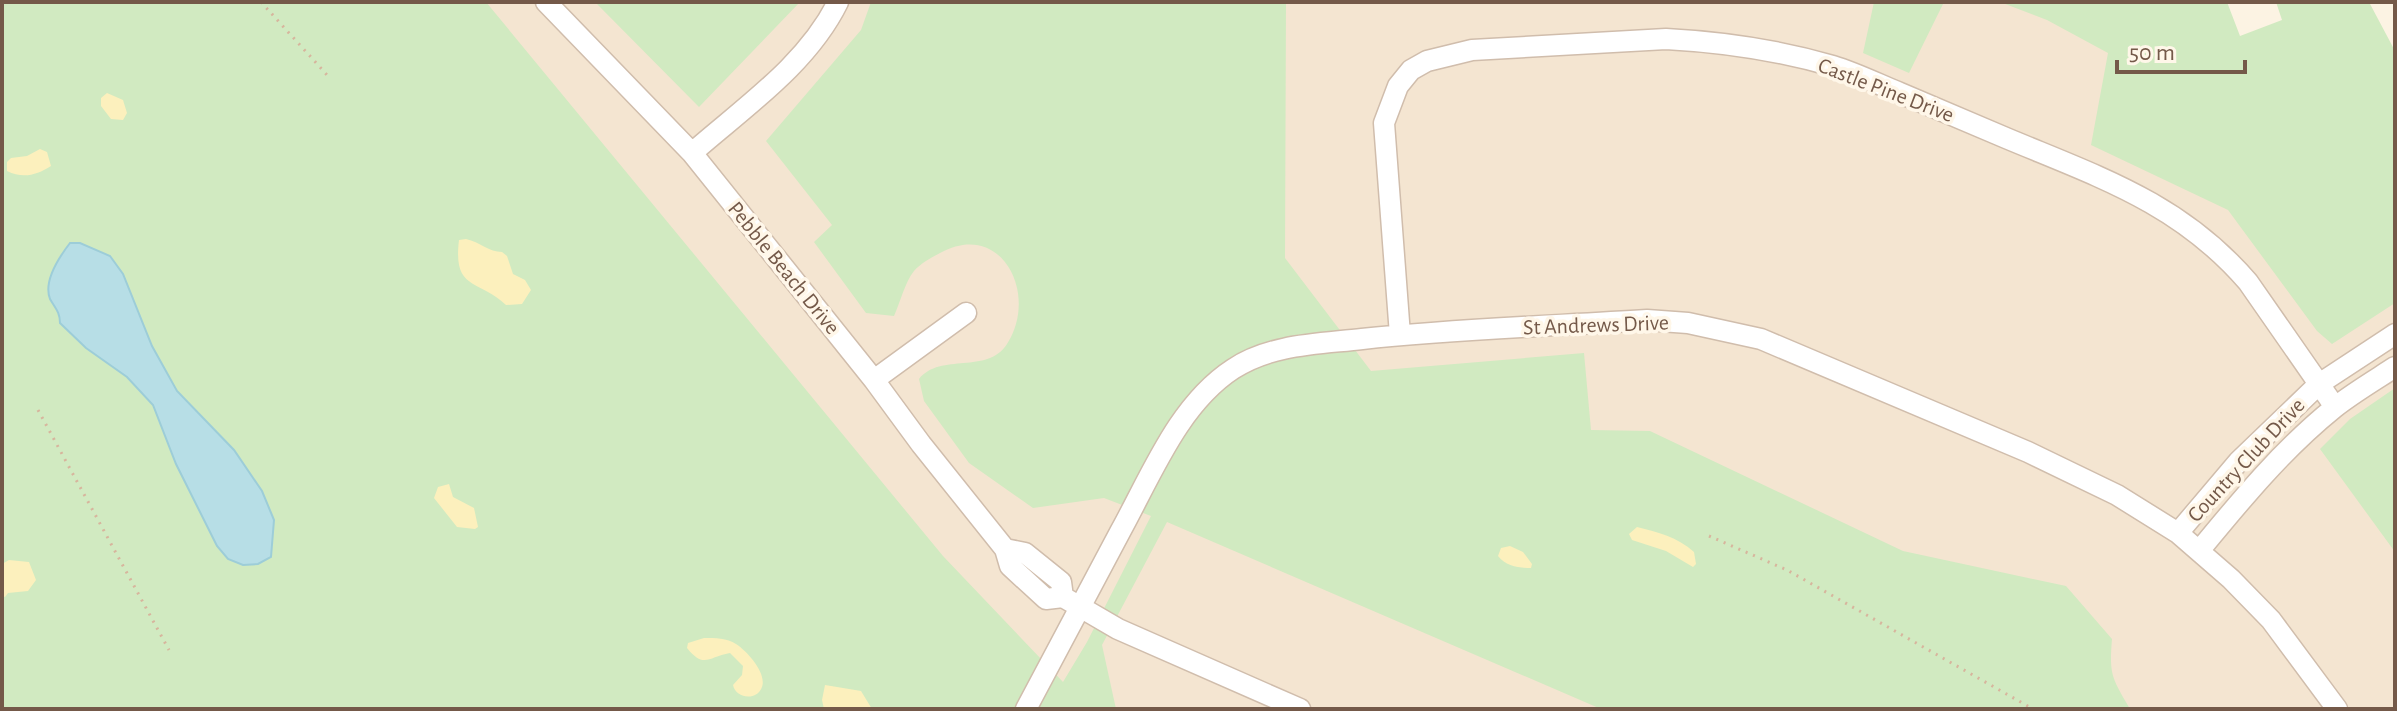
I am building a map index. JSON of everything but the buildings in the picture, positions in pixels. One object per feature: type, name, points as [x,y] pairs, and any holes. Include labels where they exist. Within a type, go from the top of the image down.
[{"type":"street","name":"Pebble Beach Drive","points":[[546,2],[692,153],[1005,549],[1025,553],[1061,582],[1072,602],[1118,629],[1300,709]]},
{"type":"street","points":[[692,153],[802,54],[828,21],[838,2]]},
{"type":"street","name":"Castle Pine Drive","points":[[1400,335],[1384,123],[1398,86],[1411,70],[1427,61],[1472,50],[1666,39],[1727,43],[1836,67],[2140,195],[2183,221],[2233,264],[2335,407]]},
{"type":"street","points":[[874,380],[966,313]]},
{"type":"street","name":"St Andrews Drive","points":[[1026,709],[1072,602],[1174,435],[1209,388],[1232,369],[1251,358],[1281,349],[1400,335],[1647,320],[1688,323],[1761,339],[2028,452],[2117,495],[2178,533],[2231,579],[2271,620],[2337,709]]},
{"type":"street","name":"Country Club Drive","points":[[2178,533],[2239,461],[2319,384],[2395,334]]},
{"type":"street","name":"Country Club Drive","points":[[2199,551],[2259,477],[2335,407],[2395,367]]},
{"type":"path","points":[[261,2],[328,76]]},
{"type":"path","points":[[38,410],[169,650]]},
{"type":"path","points":[[1709,536],[1787,570],[2033,709]]},
{"type":"shaded area","points":[[332,2],[2025,2],[2130,58],[2395,241],[2395,709],[988,709]]},
{"type":"green space","points":[[2,2],[486,2],[943,556],[1063,682],[1087,642],[1151,516],[1104,498],[1033,508],[969,463],[924,401],[919,379],[939,366],[988,359],[1007,344],[1016,325],[1019,304],[1009,267],[997,254],[981,246],[962,245],[940,253],[917,268],[908,281],[894,316],[866,313],[814,242],[832,225],[766,141],[861,30],[871,2],[1286,2],[1285,258],[1371,371],[1584,353],[1591,430],[1650,431],[1903,551],[2066,586],[2112,639],[2113,676],[2130,709],[1601,709],[1167,522],[1102,645],[1116,709],[2,709]]},
{"type":"green space","points":[[595,2],[800,2],[699,107]]},
{"type":"green space","points":[[1874,2],[1944,2],[1909,73],[1863,53]]},
{"type":"green space","points":[[2000,2],[2227,2],[2240,36],[2282,20],[2276,2],[2369,2],[2395,51],[2395,303],[2332,344],[2317,331],[2228,210],[2091,145],[2108,53],[2047,20]]},
{"type":"green space","points":[[2395,388],[2395,552],[2320,449],[2350,419]]},
{"type":"sand","points":[[107,93],[123,100],[127,113],[123,120],[111,119],[101,106],[101,98]]},
{"type":"sand","points":[[40,149],[47,152],[51,166],[30,175],[7,171],[7,162],[11,158],[27,156]]},
{"type":"sand","points":[[466,239],[507,256],[513,274],[525,280],[531,290],[522,304],[506,305],[469,282],[460,268],[458,256],[459,240]]},
{"type":"sand","points":[[449,484],[453,497],[474,508],[478,527],[475,529],[457,527],[434,498],[438,487]]},
{"type":"sand","points":[[1637,527],[1681,542],[1694,552],[1696,564],[1693,567],[1666,551],[1632,540],[1629,534]]},
{"type":"sand","points":[[1510,546],[1523,552],[1532,564],[1531,568],[1513,566],[1498,556],[1501,548]]},
{"type":"sand","points":[[9,560],[29,562],[36,580],[28,591],[8,593],[5,597],[2,596],[2,564]]},
{"type":"sand","points":[[704,638],[729,641],[745,652],[762,675],[762,687],[756,695],[742,695],[735,690],[733,685],[742,675],[743,666],[730,653],[702,660],[687,648],[688,643]]},
{"type":"sand","points":[[825,685],[861,691],[872,709],[824,709]]},
{"type":"water","points":[[70,243],[80,243],[110,256],[123,274],[152,346],[177,391],[234,450],[262,491],[274,520],[271,557],[258,564],[243,565],[228,559],[217,546],[176,464],[153,405],[127,377],[86,348],[60,323],[48,292],[49,284],[57,262]]}]
